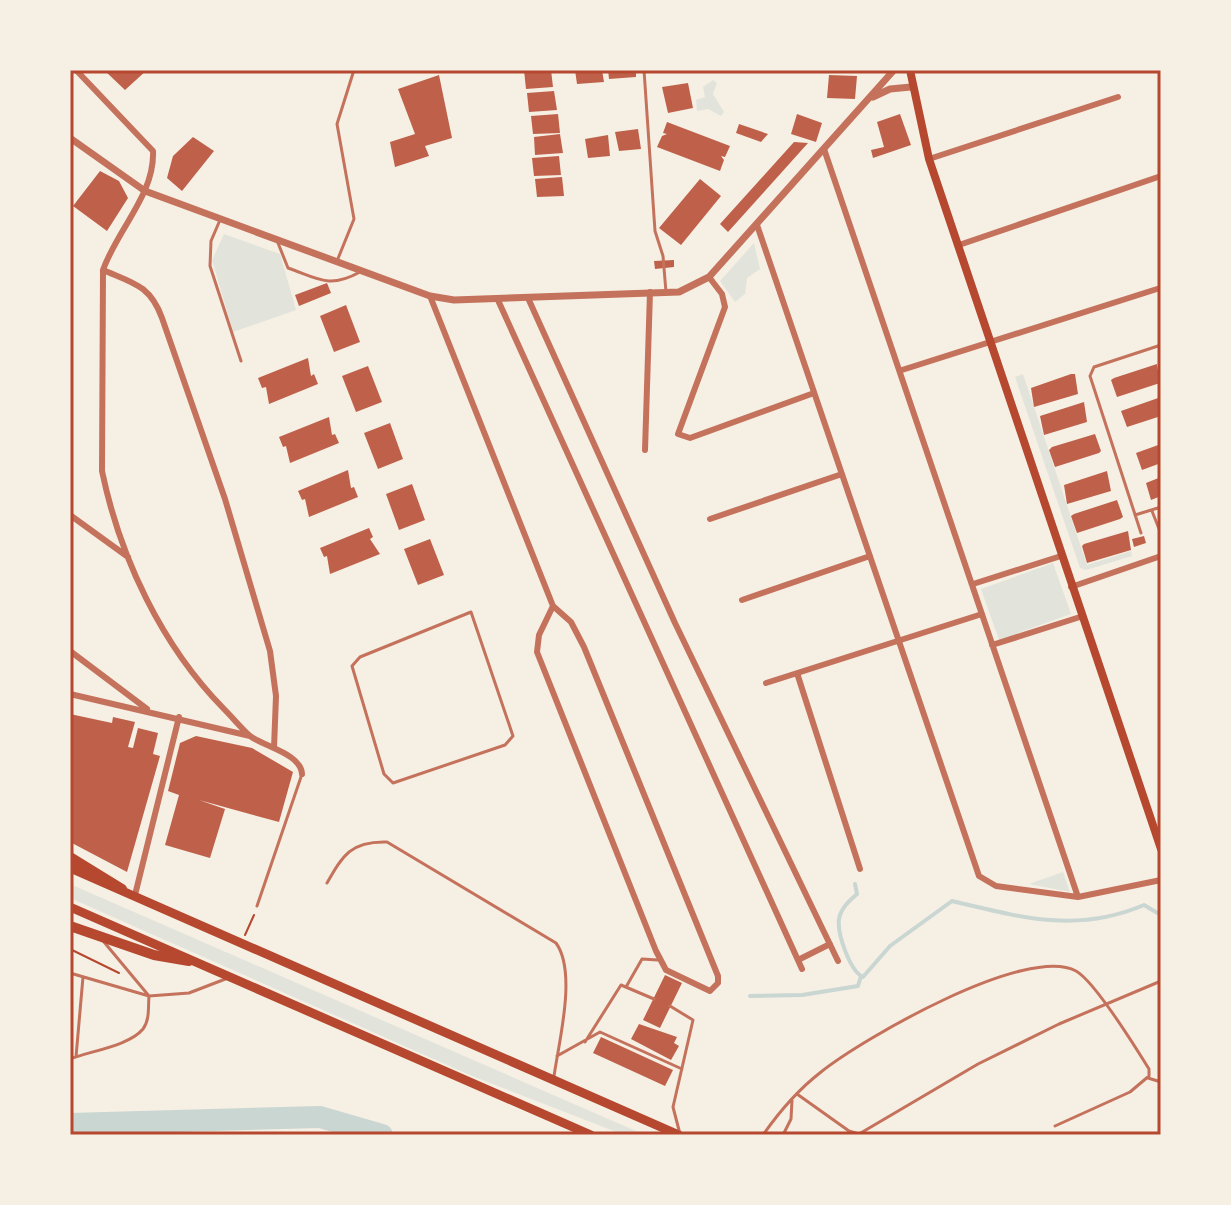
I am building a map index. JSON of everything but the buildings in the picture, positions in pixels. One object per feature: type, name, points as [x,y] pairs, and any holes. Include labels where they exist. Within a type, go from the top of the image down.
[{"type":"highway","points":[[70,857],[122,889]]},
{"type":"highway","points":[[70,868],[680,1135]]},
{"type":"highway","points":[[70,907],[591,1135]]},
{"type":"highway","points":[[70,926],[154,955],[189,961]]},
{"type":"main road","points":[[910,70],[911,87],[929,159],[1080,617],[1161,849]]},
{"type":"street","points":[[76,70],[153,151],[151,176],[145,191],[113,244],[103,270],[102,471],[128,557],[178,655],[203,687],[251,736]]},
{"type":"street","points":[[70,138],[145,191],[430,296],[454,300],[666,292],[690,289],[709,277],[894,70]]},
{"type":"street","points":[[871,98],[890,89],[911,87]]},
{"type":"street","points":[[929,159],[1118,97]]},
{"type":"street","points":[[824,149],[902,370],[1078,897]]},
{"type":"street","points":[[959,245],[1161,176]]},
{"type":"street","points":[[757,225],[979,876],[996,886],[1078,897],[1161,880]]},
{"type":"street","points":[[103,270],[144,288],[157,303],[225,499],[270,651],[276,696],[274,748]]},
{"type":"street","points":[[709,277],[722,294],[725,307],[677,427],[678,434],[690,438],[814,393]]},
{"type":"street","points":[[902,370],[1157,289]]},
{"type":"street","points":[[645,450],[650,292]]},
{"type":"street","points":[[430,296],[553,606],[571,622],[584,647],[718,976],[715,988],[706,990],[666,970],[660,960],[537,652],[539,635],[553,606]]},
{"type":"street","points":[[497,298],[802,969]]},
{"type":"street","points":[[528,298],[675,623],[838,961]]},
{"type":"street","points":[[710,519],[842,474]]},
{"type":"street","points":[[70,515],[128,557]]},
{"type":"street","points":[[742,600],[870,556]]},
{"type":"street","points":[[973,584],[1061,556]]},
{"type":"street","points":[[1071,587],[1161,556]]},
{"type":"street","points":[[766,683],[982,614]]},
{"type":"street","points":[[992,645],[1080,617]]},
{"type":"street","points":[[70,651],[150,710]]},
{"type":"street","points":[[797,673],[860,869]]},
{"type":"street","points":[[70,694],[150,710],[251,736],[301,766],[302,774]]},
{"type":"street","points":[[135,895],[179,717]]},
{"type":"street","points":[[798,960],[830,944]]},
{"type":"lane","points":[[337,261],[354,219],[337,130],[354,70]]},
{"type":"lane","points":[[644,70],[655,231],[663,256],[666,292]]},
{"type":"lane","points":[[220,220],[211,241],[210,266],[241,361]]},
{"type":"lane","points":[[277,239],[288,268],[334,284],[362,271]]},
{"type":"lane","points":[[1141,533],[1090,384],[1094,367],[1161,345]]},
{"type":"lane","points":[[1135,515],[1161,507]]},
{"type":"lane","points":[[1152,510],[1161,534]]},
{"type":"lane","points":[[471,612],[513,736],[505,745],[393,783],[384,774],[351,673],[352,666],[360,657],[471,612]]},
{"type":"lane","points":[[257,906],[302,774]]},
{"type":"lane","points":[[327,883],[343,855],[364,843],[387,842],[556,943],[565,955],[565,997],[554,1080]]},
{"type":"lane","points":[[70,1059],[125,1041],[141,1031],[148,1018],[149,996],[99,936]]},
{"type":"lane","points":[[626,987],[642,959],[660,960]]},
{"type":"lane","points":[[763,1135],[797,1094],[841,1057],[950,996],[1022,969],[1063,966],[1078,972],[1095,988],[1104,1006],[1149,1069],[1148,1078],[1130,1092],[1055,1126]]},
{"type":"lane","points":[[70,973],[149,996],[189,993],[228,978]]},
{"type":"lane","points":[[76,1057],[83,977]]},
{"type":"lane","points":[[797,1094],[849,1131],[859,1134],[978,1064],[1161,981]]},
{"type":"lane","points":[[583,1045],[621,985],[654,999]]},
{"type":"lane","points":[[670,1006],[693,1020],[673,1107],[680,1135]]},
{"type":"lane","points":[[557,1056],[583,1045],[600,1032],[682,1069]]},
{"type":"lane","points":[[1148,1078],[1161,1082]]},
{"type":"lane","points":[[783,1135],[791,1119],[792,1100]]},
{"type":"path","points":[[242,943],[257,906]]},
{"type":"path","points":[[70,949],[135,980]]},
{"type":"shaded area","points":[[713,80],[717,83],[713,94],[724,112],[721,116],[708,109],[697,111],[696,100],[705,97],[703,87]]},
{"type":"shaded area","points":[[224,234],[280,254],[296,310],[233,332],[212,260]]},
{"type":"shaded area","points":[[754,243],[760,269],[747,278],[745,294],[735,302],[720,281]]},
{"type":"shaded area","points":[[1023,374],[1087,565],[1131,551],[1132,556],[1086,570],[1080,568],[1015,377]]},
{"type":"shaded area","points":[[1053,563],[1071,614],[999,640],[981,589]]},
{"type":"shaded area","points":[[1063,872],[1070,892],[1029,884]]},
{"type":"shaded area","points":[[70,884],[645,1135],[624,1135],[472,1076],[70,898]]},
{"type":"waterway","points":[[855,884],[857,894],[842,911],[839,926],[849,960],[863,977],[890,946],[952,901],[1048,920],[1095,919],[1144,905],[1161,915]]},
{"type":"waterway","points":[[750,996],[802,995],[858,986],[861,976]]},
{"type":"waterway","points":[[70,1124],[320,1117],[382,1135]]}]
